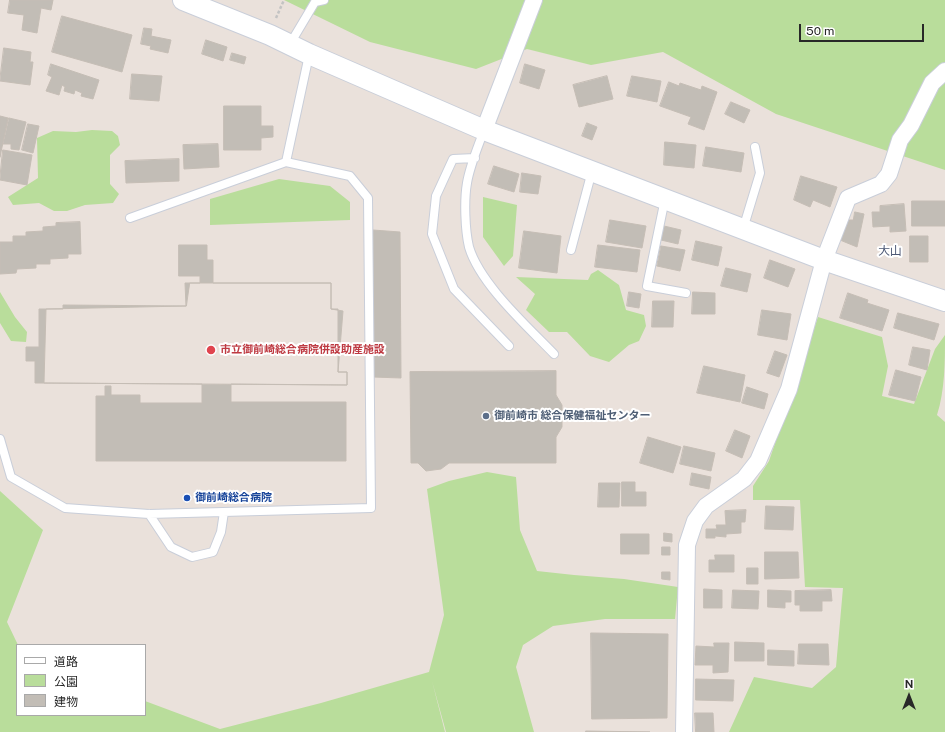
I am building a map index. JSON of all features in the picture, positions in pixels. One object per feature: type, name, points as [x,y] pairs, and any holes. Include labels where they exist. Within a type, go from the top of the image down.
[{"type":"street","points":[[484,130],[534,0]]},
{"type":"street","points":[[188,1],[290,44],[309,54],[484,130],[592,170],[824,260],[945,301]]},
{"type":"street","points":[[684,732],[687,545],[695,521],[706,506],[744,480],[758,461],[789,389],[824,260],[848,198],[881,184],[890,174],[900,140],[911,125],[932,83],[945,71]]},
{"type":"lane","points":[[290,44],[315,2],[324,0]]},
{"type":"lane","points":[[286,162],[309,54]]},
{"type":"lane","points":[[484,130],[467,183],[466,215],[469,247],[480,271],[506,303],[554,354]]},
{"type":"lane","points":[[743,229],[760,173],[755,147]]},
{"type":"lane","points":[[475,158],[452,159],[436,196],[432,234],[454,289],[509,346]]},
{"type":"lane","points":[[0,439],[10,477],[65,508],[149,514],[371,508],[368,198],[350,176],[286,162],[130,218]]},
{"type":"lane","points":[[571,250],[592,170]]},
{"type":"lane","points":[[665,199],[647,286],[686,293]]},
{"type":"lane","points":[[149,514],[171,546],[192,557],[214,552],[221,532],[224,512]]},
{"type":"green space","points":[[284,0],[945,0],[945,170],[776,114],[663,52],[591,65],[527,49],[476,69],[370,42]]},
{"type":"green space","points":[[92,130],[112,131],[118,136],[120,145],[110,155],[110,184],[119,194],[113,203],[85,205],[67,211],[54,211],[39,203],[13,205],[8,197],[38,178],[37,138],[53,131],[76,132]]},
{"type":"green space","points":[[279,179],[330,186],[350,202],[350,220],[210,225],[210,199]]},
{"type":"green space","points":[[483,197],[517,205],[513,256],[504,266],[483,237]]},
{"type":"green space","points":[[598,270],[619,285],[626,310],[644,315],[646,326],[639,341],[629,345],[609,362],[590,356],[567,332],[549,332],[526,310],[535,294],[516,277],[588,280],[591,274]]},
{"type":"green space","points":[[0,292],[15,317],[27,332],[26,342],[11,341],[0,323]]},
{"type":"green space","points":[[818,317],[882,337],[888,366],[882,396],[914,404],[935,349],[945,335],[943,386],[937,415],[945,422],[945,732],[729,732],[754,677],[812,688],[836,667],[843,588],[805,587],[800,500],[753,500],[753,486],[769,461]]},
{"type":"green space","points":[[487,472],[516,477],[520,530],[537,571],[624,579],[678,587],[675,619],[605,619],[553,626],[523,645],[516,667],[534,732],[446,732],[432,681],[445,732],[0,732],[0,491],[43,530],[7,622],[18,644],[16,644],[16,716],[146,716],[146,701],[220,729],[321,703],[429,672],[444,615],[427,489],[449,481]]},
{"type":"building","points":[[10,0],[53,0],[51,10],[41,8],[37,33],[22,30],[24,15],[8,13]]},
{"type":"building","points":[[62,16],[132,35],[122,72],[52,52]]},
{"type":"building","points":[[144,28],[152,29],[151,36],[171,40],[168,53],[150,49],[151,46],[141,44]]},
{"type":"building","points":[[206,40],[227,47],[223,61],[202,54]]},
{"type":"building","points":[[4,48],[31,52],[30,62],[33,62],[30,85],[0,81]]},
{"type":"building","points":[[232,53],[246,57],[244,64],[230,60]]},
{"type":"building","points":[[51,64],[99,80],[93,99],[81,96],[82,93],[75,90],[74,94],[64,91],[65,87],[62,85],[59,95],[46,91],[52,77],[48,75]]},
{"type":"building","points":[[525,64],[545,70],[539,89],[520,83]]},
{"type":"building","points":[[132,74],[162,76],[159,101],[130,99]]},
{"type":"building","points":[[607,76],[613,99],[579,107],[573,85]]},
{"type":"building","points":[[632,76],[661,81],[657,102],[627,96]]},
{"type":"building","points":[[669,82],[679,86],[680,83],[701,90],[702,86],[717,92],[704,130],[688,124],[691,117],[660,106]]},
{"type":"building","points":[[731,102],[750,110],[744,123],[725,114]]},
{"type":"building","points":[[224,106],[261,106],[261,126],[273,126],[273,137],[261,138],[261,150],[224,150]]},
{"type":"building","points":[[0,116],[8,118],[0,157]]},
{"type":"building","points":[[9,118],[26,122],[19,150],[11,149],[11,144],[3,144]]},
{"type":"building","points":[[587,123],[597,127],[592,140],[582,136]]},
{"type":"building","points":[[28,124],[39,126],[33,153],[22,150]]},
{"type":"building","points":[[665,142],[696,145],[694,168],[664,165]]},
{"type":"building","points":[[218,144],[219,167],[184,169],[183,145]]},
{"type":"building","points":[[706,147],[744,153],[741,172],[703,166]]},
{"type":"building","points":[[3,150],[32,155],[27,185],[0,180]]},
{"type":"building","points":[[179,159],[179,181],[126,183],[125,161]]},
{"type":"building","points":[[494,166],[519,174],[514,192],[488,184]]},
{"type":"building","points":[[522,173],[541,176],[538,194],[520,192]]},
{"type":"building","points":[[801,176],[837,187],[830,207],[813,200],[810,207],[794,200]]},
{"type":"building","points":[[912,201],[945,201],[945,226],[912,226]]},
{"type":"building","points":[[904,204],[906,231],[890,232],[890,226],[873,227],[872,212],[880,212],[880,206]]},
{"type":"building","points":[[855,212],[864,214],[857,247],[840,240],[848,220],[853,220]]},
{"type":"building","points":[[610,220],[646,226],[642,248],[606,242]]},
{"type":"building","points":[[80,222],[81,254],[68,254],[68,258],[50,259],[50,264],[36,264],[36,268],[17,269],[16,273],[0,274],[0,242],[13,242],[13,236],[26,236],[26,232],[43,231],[43,227],[56,226],[56,223]]},
{"type":"building","points":[[664,226],[681,230],[678,244],[661,240]]},
{"type":"building","points":[[373,230],[400,232],[401,378],[373,377]]},
{"type":"building","points":[[524,231],[561,236],[557,273],[519,268]]},
{"type":"building","points":[[910,236],[928,236],[928,262],[910,262]]},
{"type":"building","points":[[696,241],[722,247],[718,266],[692,260]]},
{"type":"building","points":[[179,245],[207,245],[207,260],[213,260],[213,283],[331,283],[331,309],[338,309],[338,372],[347,372],[347,385],[231,384],[231,402],[346,402],[346,461],[96,461],[96,396],[105,396],[105,386],[111,386],[111,395],[140,395],[140,403],[202,403],[202,384],[35,383],[35,361],[26,361],[26,347],[39,347],[39,309],[63,309],[63,305],[186,306],[185,283],[200,283],[200,276],[179,276]]},
{"type":"building","points":[[598,245],[640,250],[637,272],[595,267]]},
{"type":"building","points":[[661,246],[685,250],[680,271],[657,266]]},
{"type":"building","points":[[770,260],[795,269],[788,287],[764,278]]},
{"type":"building","points":[[726,268],[751,274],[747,292],[721,286]]},
{"type":"building","points":[[190,283],[331,283],[331,309],[343,311],[338,372],[347,372],[347,385],[44,383],[46,309],[186,306]]},
{"type":"building","points":[[629,292],[641,294],[639,308],[627,306]]},
{"type":"building","points":[[693,292],[715,293],[715,314],[692,314]]},
{"type":"building","points":[[848,293],[868,300],[867,303],[889,310],[882,331],[840,318]]},
{"type":"building","points":[[653,301],[674,301],[673,327],[652,327]]},
{"type":"building","points":[[762,310],[791,314],[787,340],[758,335]]},
{"type":"building","points":[[898,313],[939,324],[934,340],[894,328]]},
{"type":"building","points":[[913,347],[930,350],[927,370],[909,365]]},
{"type":"building","points":[[775,351],[787,355],[779,377],[767,373]]},
{"type":"building","points":[[704,366],[745,375],[740,402],[697,393]]},
{"type":"building","points":[[896,370],[921,377],[915,401],[889,395]]},
{"type":"building","name":"御前崎市 総合保健福祉センター","points":[[556,371],[556,395],[562,405],[562,427],[556,437],[556,463],[449,463],[441,469],[426,471],[418,463],[411,463],[410,372]]},
{"type":"building","points":[[747,387],[768,394],[764,409],[742,403]]},
{"type":"building","points":[[735,430],[750,436],[742,458],[726,451]]},
{"type":"building","points":[[648,437],[681,447],[673,473],[640,463]]},
{"type":"building","points":[[684,446],[715,453],[711,471],[680,464]]},
{"type":"building","points":[[692,473],[711,477],[709,489],[690,485]]},
{"type":"building","points":[[622,482],[635,482],[635,492],[646,492],[646,506],[622,506]]},
{"type":"building","points":[[599,483],[620,483],[619,507],[598,507]]},
{"type":"building","points":[[766,506],[794,507],[793,530],[765,529]]},
{"type":"building","points":[[746,510],[745,522],[741,522],[741,533],[726,534],[726,537],[715,536],[715,538],[706,538],[706,529],[717,529],[716,525],[726,525],[725,511]]},
{"type":"building","points":[[664,533],[672,534],[672,542],[664,541]]},
{"type":"building","points":[[621,534],[649,534],[649,554],[621,554]]},
{"type":"building","points":[[662,547],[670,547],[670,555],[662,555]]},
{"type":"building","points":[[765,552],[798,552],[799,578],[765,579]]},
{"type":"building","points":[[715,555],[734,555],[734,572],[709,572],[709,560],[715,560]]},
{"type":"building","points":[[747,568],[758,568],[758,584],[747,584]]},
{"type":"building","points":[[662,572],[670,572],[670,580],[662,579]]},
{"type":"building","points":[[704,589],[722,590],[722,608],[704,608]]},
{"type":"building","points":[[733,590],[759,591],[758,609],[732,608]]},
{"type":"building","points":[[768,590],[791,591],[791,602],[785,602],[785,608],[768,607]]},
{"type":"building","points":[[831,590],[832,601],[822,601],[822,611],[800,611],[800,605],[795,605],[795,591]]},
{"type":"building","points":[[591,633],[668,634],[667,718],[592,719]]},
{"type":"building","points":[[735,642],[764,643],[764,661],[735,661]]},
{"type":"building","points":[[714,643],[729,643],[728,672],[713,673],[713,665],[695,665],[696,646],[714,647]]},
{"type":"building","points":[[799,644],[828,644],[829,665],[798,664]]},
{"type":"building","points":[[768,650],[794,651],[794,666],[768,665]]},
{"type":"building","points":[[696,679],[734,680],[733,701],[696,700]]},
{"type":"building","points":[[695,713],[713,713],[714,732],[696,732]]},
{"type":"building","points":[[586,731],[650,732],[586,732]]},
{"type":"place","name":"市立御前崎総合病院併設助産施設","points":[[211,350]]},
{"type":"place","name":"御前崎市 総合保健福祉センター","points":[[486,416]]},
{"type":"place","name":"御前崎総合病院","points":[[187,498]]},
{"type":"district","name":"大山","points":[[890,251]]}]
